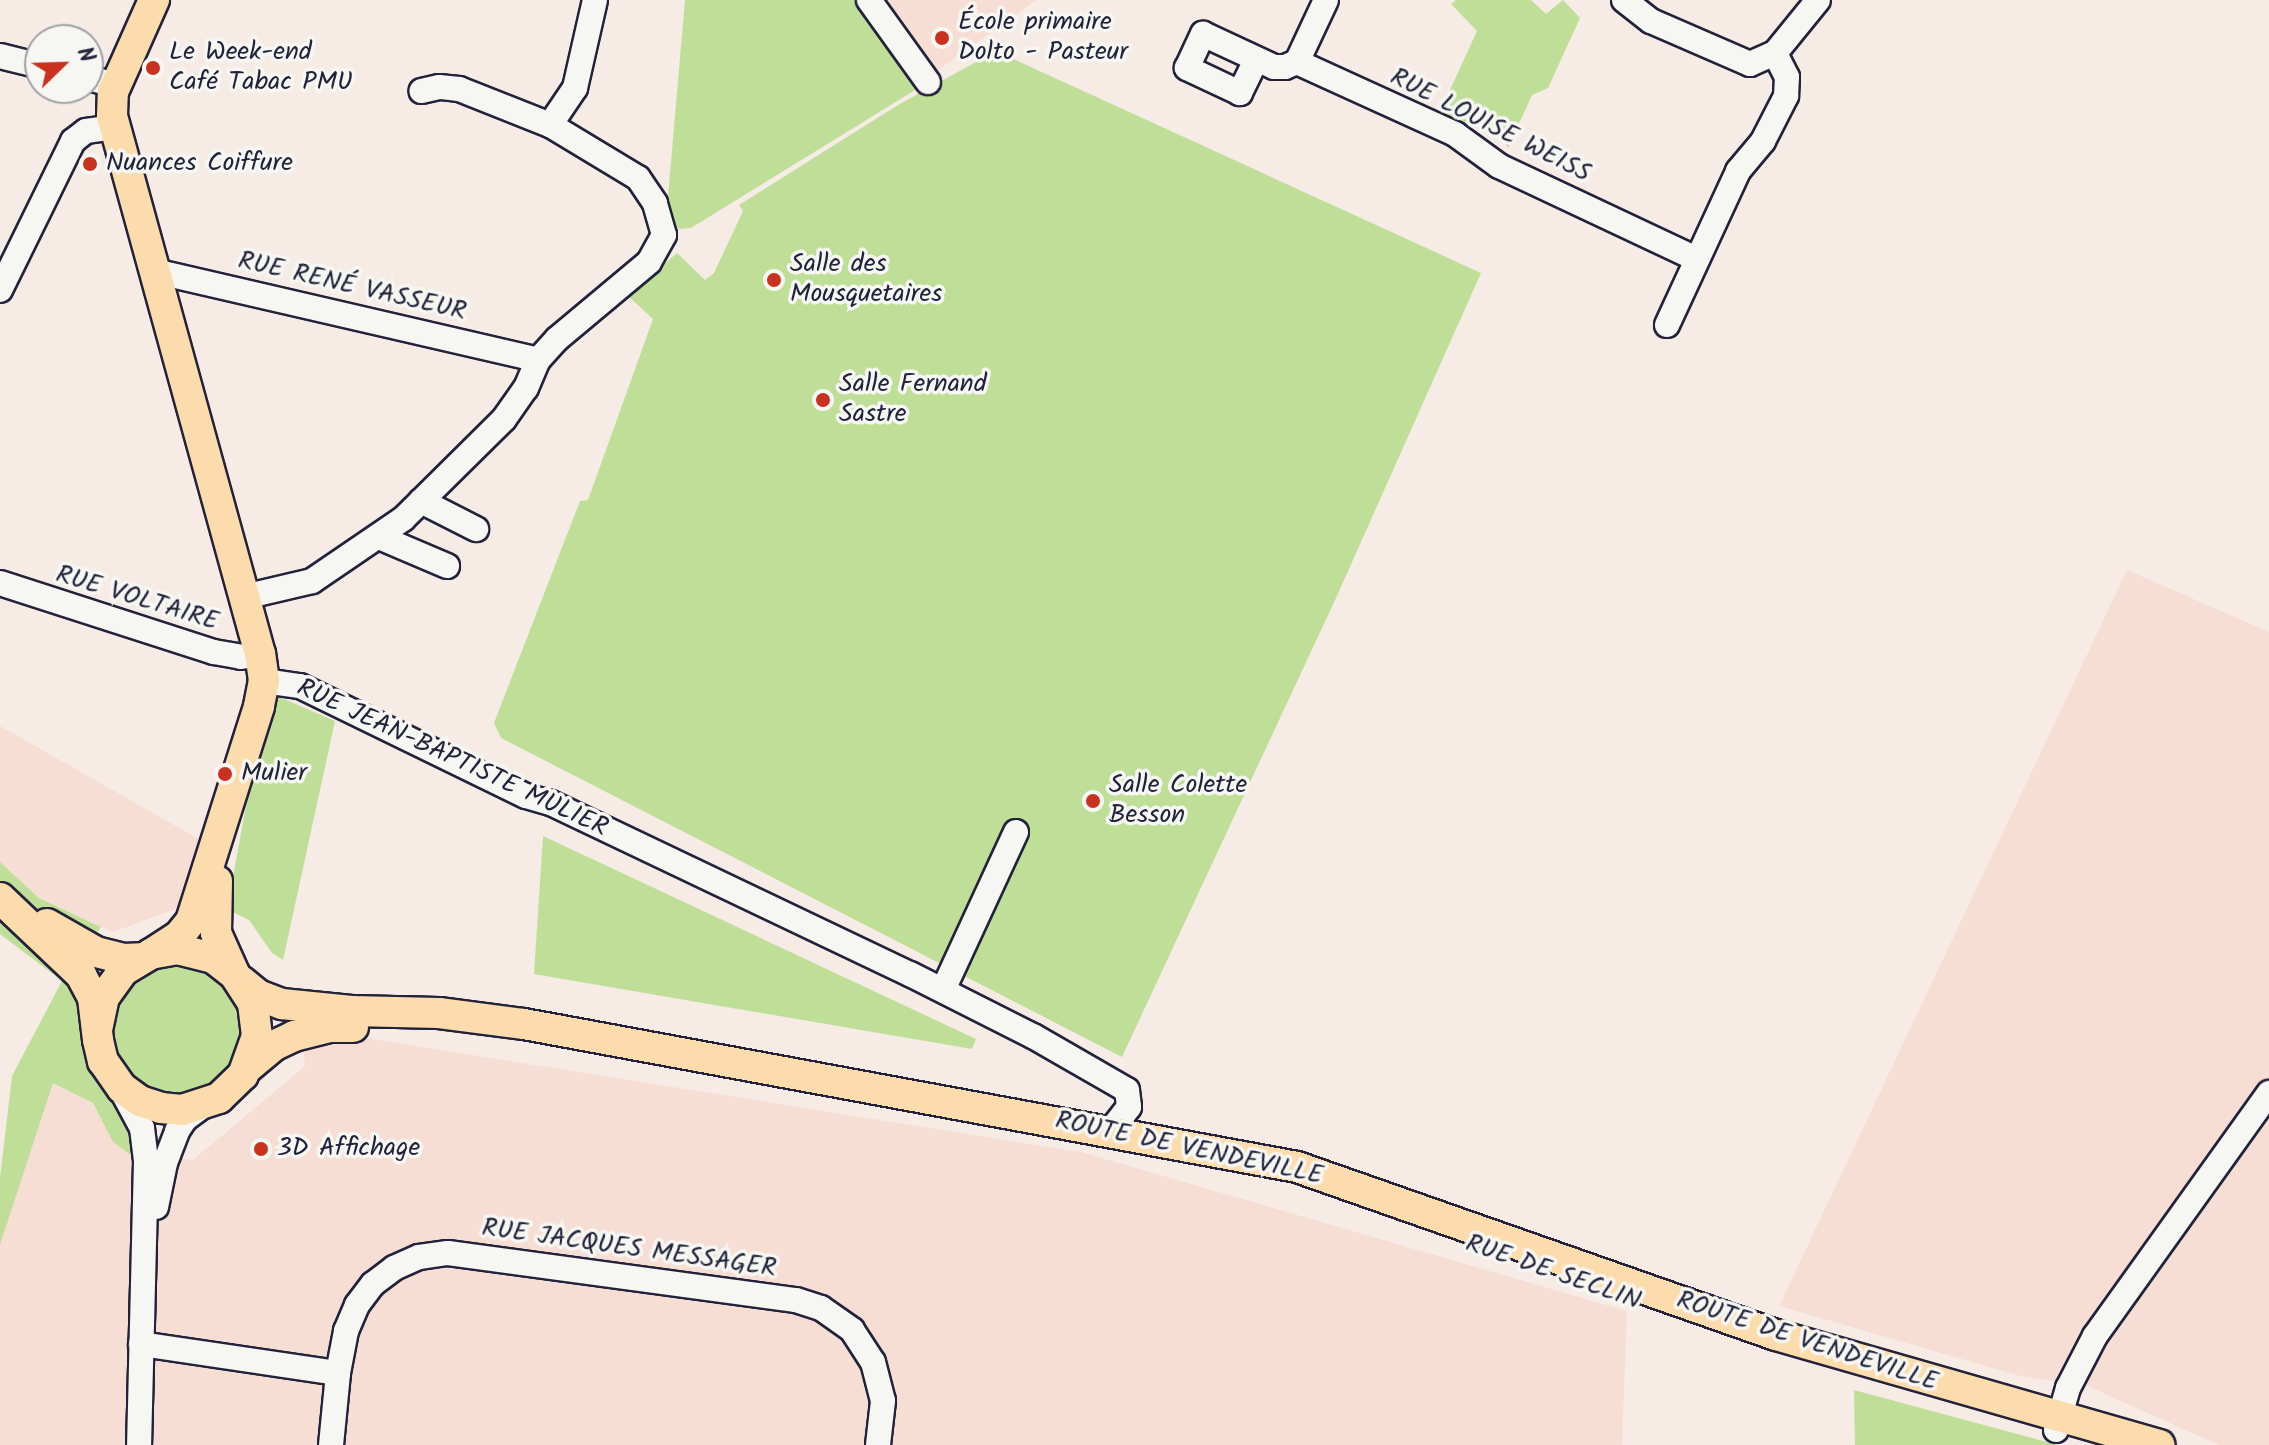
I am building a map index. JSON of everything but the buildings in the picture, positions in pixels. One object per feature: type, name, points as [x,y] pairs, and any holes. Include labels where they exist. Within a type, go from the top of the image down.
[{"type":"main road","points":[[3,900],[81,975],[93,998],[100,1051],[115,1080],[131,1095],[150,1105],[182,1110],[204,1105],[232,1088],[247,1068],[256,1045],[257,1019],[220,946],[214,917],[216,887],[234,788],[262,667],[107,99],[154,0]]},
{"type":"main road","points":[[97,1029],[100,1007],[109,987],[123,971],[179,936],[191,921],[234,788]]},
{"type":"main road","points":[[3,900],[96,952],[124,959],[169,950],[196,952],[213,958],[238,978]]},
{"type":"main road","name":"ROUTE DE VENDEVILLE","points":[[238,978],[258,995],[282,1004],[485,1018],[1297,1167],[1776,1335],[2058,1423],[2160,1445]]},
{"type":"main road","name":"ROUTE DE VENDEVILLE","points":[[247,1068],[283,1040],[330,1027],[482,1032],[1244,1171],[1328,1191],[1454,1238]]},
{"type":"main road","name":"RUE DE SECLIN","points":[[1454,1238],[1801,1359],[1920,1396],[2058,1423],[2113,1445]]},
{"type":"street","points":[[550,125],[575,88],[595,0]]},
{"type":"street","points":[[869,0],[928,82]]},
{"type":"street","points":[[1297,62],[1326,0]]},
{"type":"street","points":[[1624,0],[1651,21],[1750,64],[1775,53],[1818,0]]},
{"type":"street","points":[[1667,325],[1741,165],[1763,141],[1786,96],[1787,77],[1775,53]]},
{"type":"street","points":[[0,56],[24,62]]},
{"type":"street","name":"RUE LOUISE WEISS","points":[[1256,60],[1280,68],[1297,62],[1455,134],[1499,166],[1697,259]]},
{"type":"street","points":[[244,597],[301,586],[379,537],[421,501],[504,419],[526,388],[538,360],[581,315],[649,262],[664,235],[655,203],[638,178],[550,125],[459,89],[439,87],[421,91]]},
{"type":"street","points":[[0,290],[73,141],[86,131],[107,99]]},
{"type":"street","name":"RUE RENÉ VASSEUR","points":[[154,271],[538,360]]},
{"type":"street","points":[[421,501],[476,529]]},
{"type":"street","points":[[379,537],[447,566]]},
{"type":"street","name":"RUE VOLTAIRE","points":[[0,583],[214,652],[241,657],[262,667]]},
{"type":"street","name":"RUE JEAN-BAPTISTE MULIER","points":[[262,667],[526,796],[551,803],[943,990],[1125,1088],[1130,1096],[1129,1107],[1110,1131]]},
{"type":"street","points":[[943,990],[1016,832]]},
{"type":"street","points":[[115,1080],[136,1113],[144,1138],[144,1293],[139,1445]]},
{"type":"street","points":[[2058,1423],[2068,1388],[2095,1336],[2269,1093]]},
{"type":"street","points":[[144,1293],[155,1214],[170,1147],[185,1119],[204,1105]]},
{"type":"street","name":"RUE JACQUES MESSAGER","points":[[331,1445],[338,1373],[350,1318],[365,1293],[383,1276],[407,1261],[435,1253],[478,1256],[796,1300],[821,1308],[852,1330],[873,1362],[883,1401],[878,1445]]},
{"type":"street","points":[[141,1344],[338,1373]]},
{"type":"shaded area","name":"École primaire Dolto - Pasteur","points":[[873,0],[1036,0],[930,76]]},
{"type":"shaded area","points":[[2127,570],[2269,632],[2269,1445],[2219,1445],[2085,1385],[2020,1376],[1779,1306]]},
{"type":"shaded area","points":[[0,726],[204,842],[176,909],[113,932],[39,898],[0,862]]},
{"type":"shaded area","points":[[334,1033],[1081,1152],[1627,1311],[1622,1445],[0,1445],[0,1245],[53,1082],[93,1103],[113,1142],[138,1160],[139,1152],[193,1160],[305,1066],[303,1045]]},
{"type":"green space","points":[[685,0],[869,0],[928,82],[691,228],[680,229],[669,222],[667,208]]},
{"type":"green space","points":[[1456,0],[1531,0],[1546,14],[1563,0],[1580,18],[1548,88],[1532,95],[1508,148],[1498,130],[1476,120],[1456,124],[1438,116],[1477,31],[1451,4]]},
{"type":"green space","points":[[996,51],[1481,273],[1336,598],[1122,1057],[501,738],[494,723],[580,501],[588,500],[653,319],[628,296],[677,253],[705,280],[714,273],[743,211],[739,205],[898,105]]},
{"type":"green space","points":[[277,696],[335,721],[283,960],[272,953],[249,920],[227,909],[248,795]]},
{"type":"green space","points":[[543,836],[976,1039],[972,1049],[534,974]]},
{"type":"green space","points":[[0,862],[39,898],[101,927],[69,971],[135,1126],[139,1161],[113,1142],[93,1103],[53,1083],[0,1245],[0,1178],[12,1076],[62,981],[0,934]]},
{"type":"green space","points":[[162,963],[198,964],[238,996],[246,1039],[221,1083],[180,1098],[144,1089],[122,1069],[111,1042],[114,1006],[130,981]]},
{"type":"green space","points":[[1854,1390],[2058,1445],[1855,1445]]},
{"type":"place","name":"École primaire Dolto - Pasteur","points":[[942,38]]},
{"type":"place","name":"Le Week-end Café Tabac PMU","points":[[153,68]]},
{"type":"place","name":"Nuances Coiffure","points":[[90,164]]},
{"type":"place","name":"Salle des Mousquetaires","points":[[774,280]]},
{"type":"place","name":"Salle Fernand Sastre","points":[[823,400]]},
{"type":"place","name":"Mulier","points":[[225,774]]},
{"type":"place","name":"Salle Colette Besson","points":[[1093,801]]},
{"type":"place","name":"3D Affichage","points":[[261,1149]]}]
